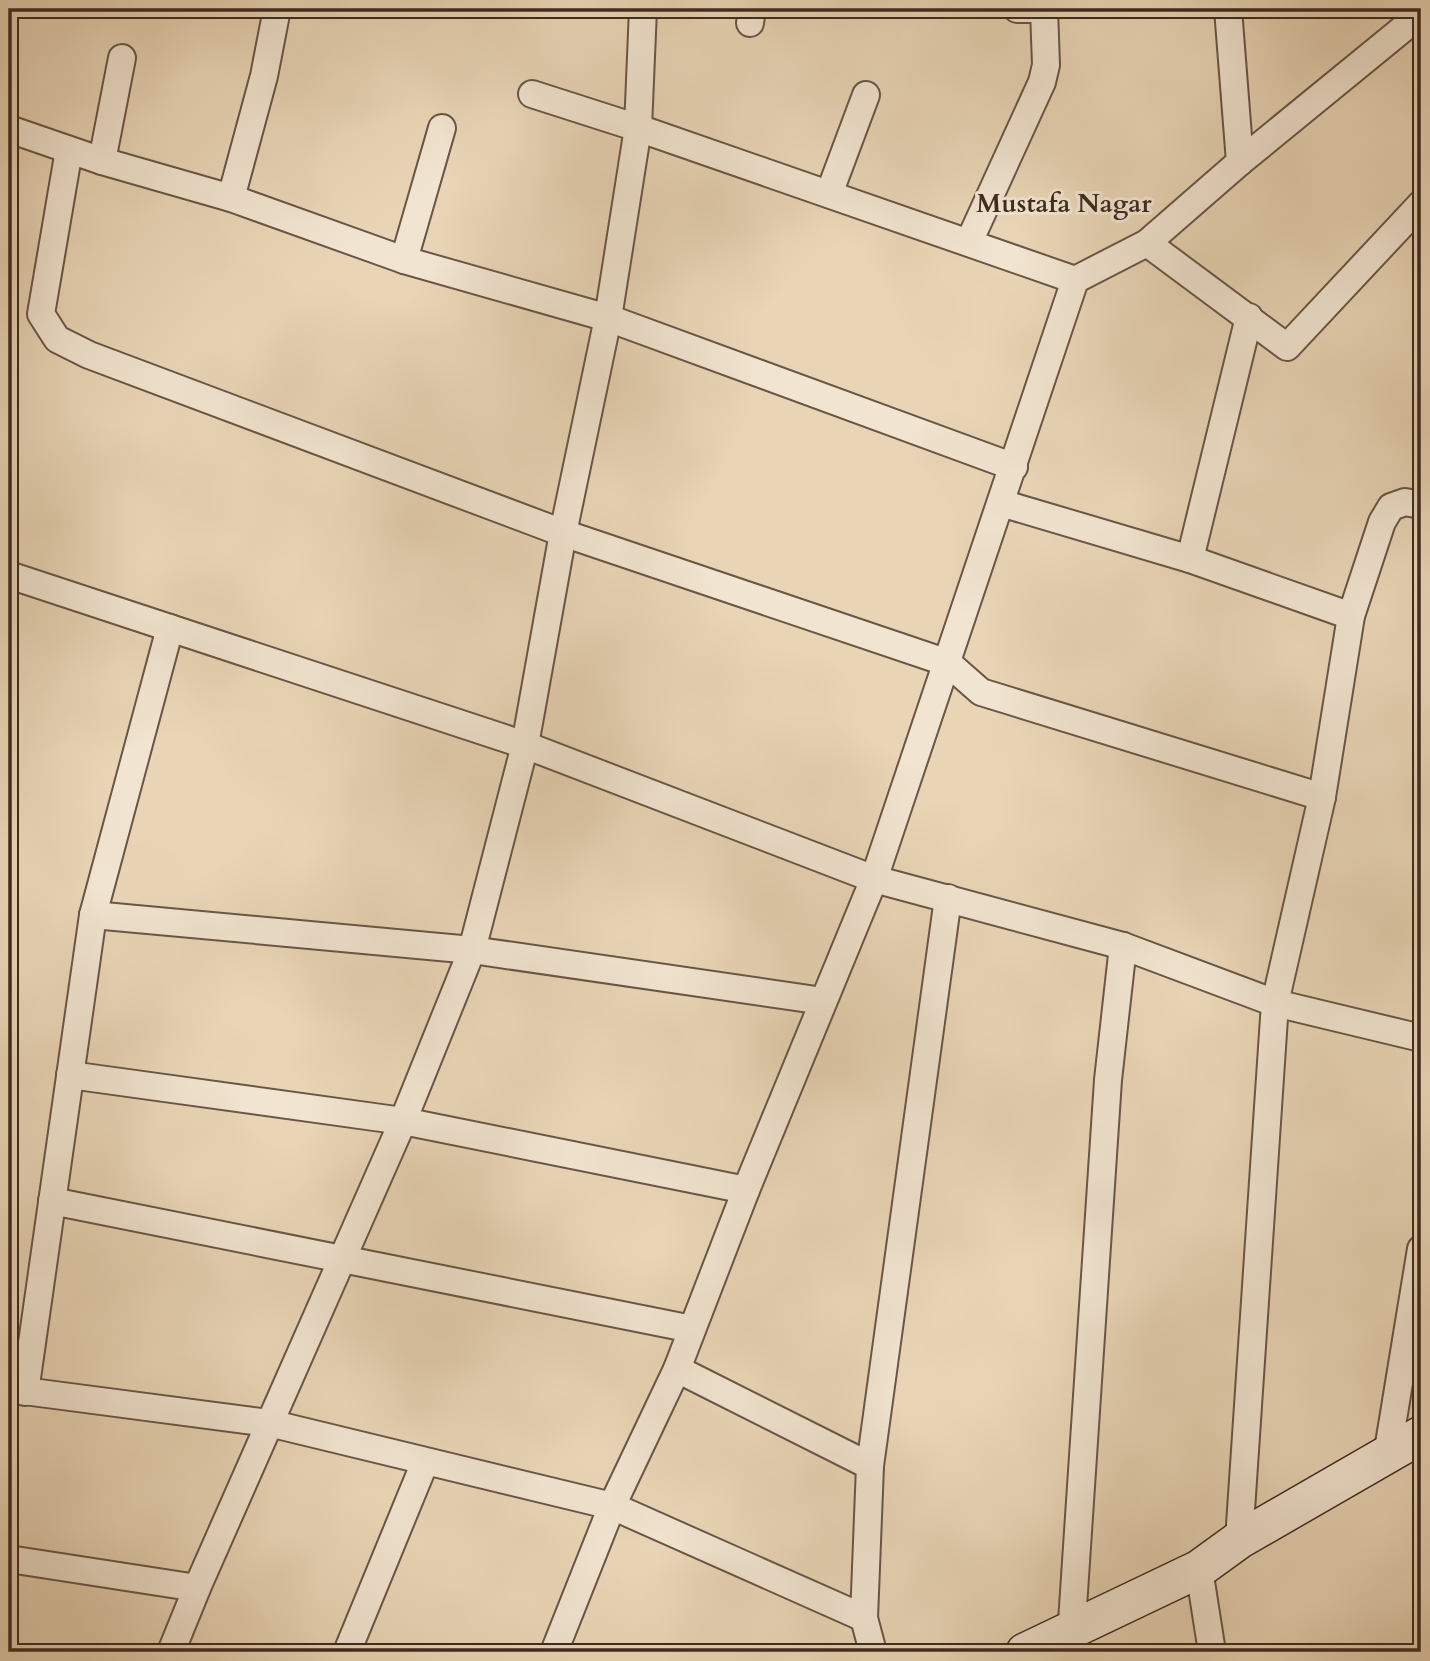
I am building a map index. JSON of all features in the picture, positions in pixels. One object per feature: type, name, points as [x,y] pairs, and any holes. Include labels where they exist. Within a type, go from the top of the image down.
[{"type":"street","points":[[231,198],[264,76],[277,9]]},
{"type":"street","points":[[171,1652],[269,1423],[344,1259],[472,950],[525,745],[563,533],[608,318],[638,128],[643,9]]},
{"type":"street","points":[[969,242],[1042,82],[1046,65],[1044,9],[1017,9]]},
{"type":"street","points":[[1228,9],[1240,162]]},
{"type":"street","points":[[554,1652],[612,1506],[677,1369],[746,1190],[874,879],[1075,280],[1147,243],[1240,162],[1421,14]]},
{"type":"street","points":[[102,161],[122,58]]},
{"type":"street","points":[[532,94],[638,128],[1075,280]]},
{"type":"street","points":[[829,194],[866,95]]},
{"type":"street","points":[[404,260],[442,128]]},
{"type":"street","points":[[9,129],[102,161],[231,198],[404,260],[608,318],[1014,467]]},
{"type":"street","points":[[69,150],[41,314],[57,339],[89,355],[563,533],[948,663],[981,692],[1322,797]]},
{"type":"street","points":[[1147,243],[1287,347],[1421,204]]},
{"type":"street","points":[[1190,559],[1249,317]]},
{"type":"street","points":[[1239,1540],[1275,1003],[1322,797],[1352,616],[1382,522],[1391,507],[1405,502],[1421,505]]},
{"type":"street","points":[[1002,503],[1190,559],[1352,616]]},
{"type":"street","points":[[9,576],[525,745],[874,879],[1123,946],[1275,1003],[1421,1038]]},
{"type":"street","points":[[170,628],[93,915],[52,1201],[17,1391],[269,1423],[612,1506],[864,1618]]},
{"type":"street","points":[[873,1652],[864,1618],[870,1465],[948,898]]},
{"type":"street","points":[[93,915],[472,950],[823,1001]]},
{"type":"street","points":[[1070,1640],[1108,1080],[1123,946]]},
{"type":"street","points":[[70,1075],[403,1121],[746,1190]]},
{"type":"street","points":[[52,1201],[692,1329]]},
{"type":"street","points":[[1387,1456],[1421,1249]]},
{"type":"street","points":[[677,1369],[870,1465]]},
{"type":"street","points":[[1026,1652],[1070,1640],[1199,1569],[1239,1540],[1421,1435]]},
{"type":"street","points":[[347,1652],[425,1462]]},
{"type":"street","points":[[9,1559],[197,1588]]},
{"type":"street","points":[[1199,1569],[1212,1652]]},
{"type":"district","name":"Mustafa Nagar","points":[[1064,203]]}]
